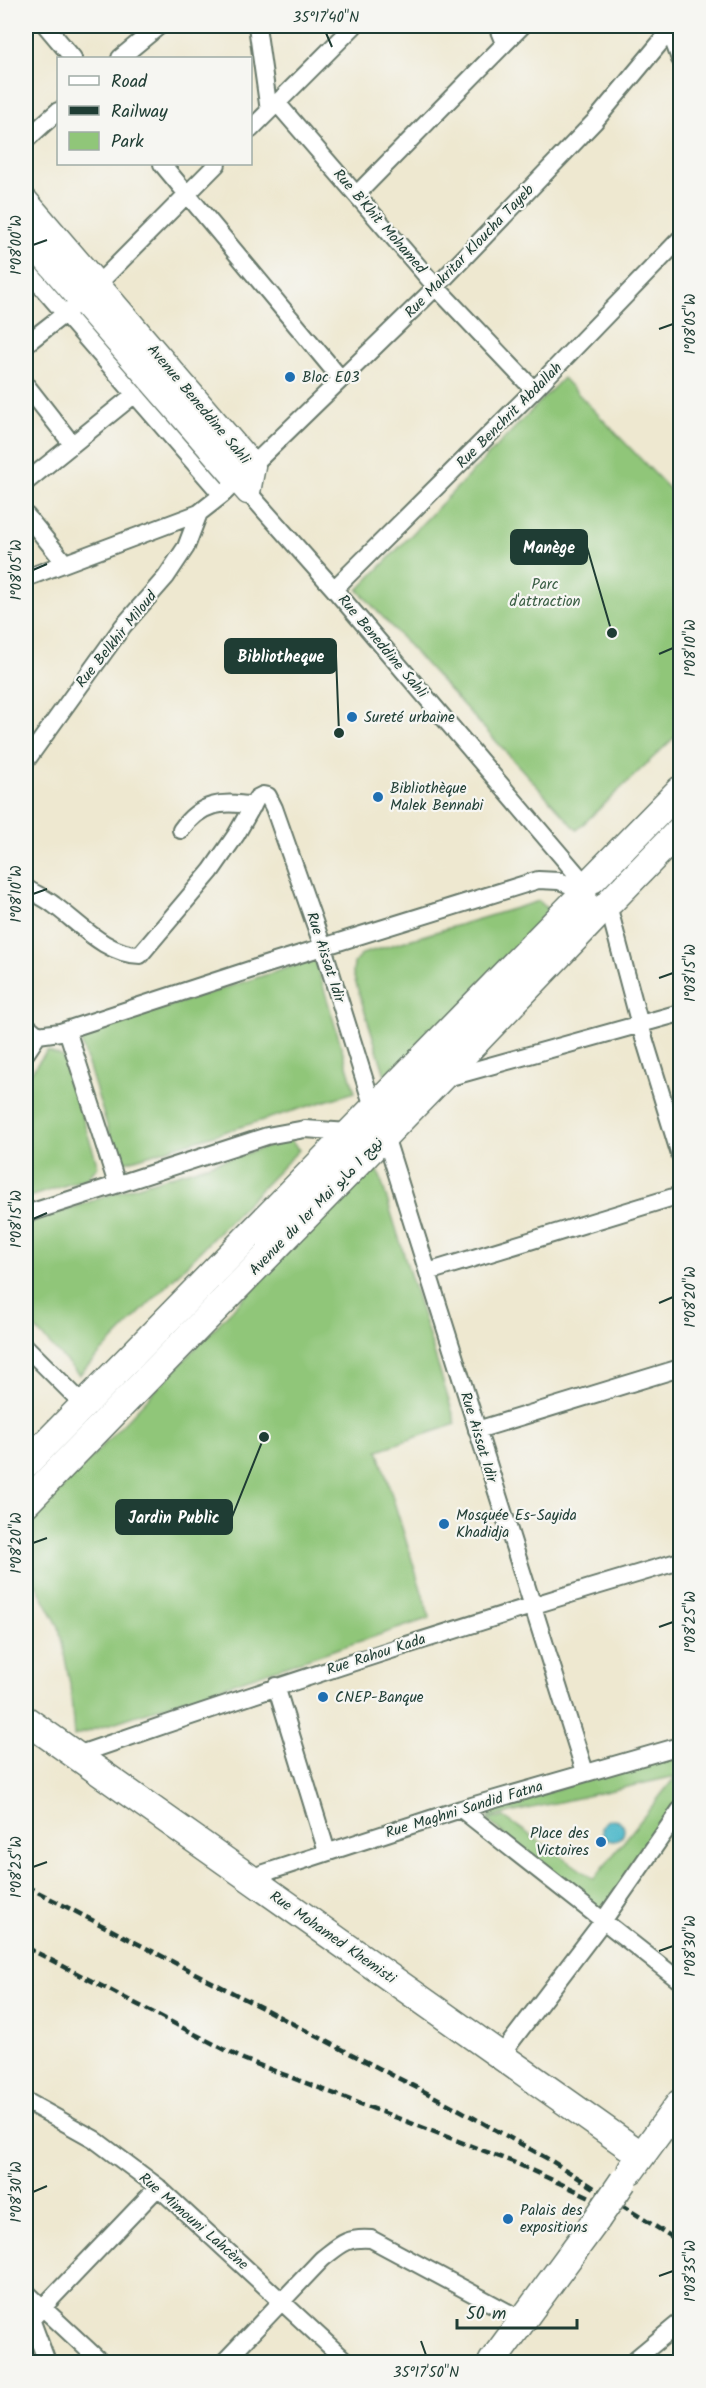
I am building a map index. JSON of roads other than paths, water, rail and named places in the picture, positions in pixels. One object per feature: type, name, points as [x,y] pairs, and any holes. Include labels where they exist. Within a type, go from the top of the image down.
[{"type":"main road","points":[[595,895],[681,790]]},
{"type":"main road","points":[[595,895],[655,856],[681,830]]},
{"type":"main road","name":"Avenue du 1er Mai نهج 1 مايو","points":[[26,1503],[439,1080],[595,895]]},
{"type":"main road","name":"Avenue du 1er Mai نهج 1 مايو","points":[[26,1464],[373,1107],[595,895]]},
{"type":"main road","points":[[373,1107],[385,1136]]},
{"type":"main road","name":"Rue Mohamed Khemisti","points":[[26,1720],[641,2155]]},
{"type":"main road","points":[[492,2362],[512,2341],[641,2155],[681,2103]]},
{"type":"street","points":[[46,26],[72,57]]},
{"type":"street","points":[[121,57],[159,26]]},
{"type":"street","points":[[257,26],[273,107]]},
{"type":"street","points":[[252,128],[354,26]]},
{"type":"street","points":[[498,26],[504,43]]},
{"type":"street","points":[[357,194],[522,26]]},
{"type":"street","points":[[671,27],[681,59]]},
{"type":"street","name":"Rue Makritar Kloucha Tayeb","points":[[199,513],[240,483],[436,286],[595,121],[671,27]]},
{"type":"street","name":"Rue B'Khit Mohamed","points":[[273,107],[357,194],[436,286],[534,390]]},
{"type":"street","points":[[26,140],[57,112]]},
{"type":"street","points":[[163,165],[341,379]]},
{"type":"street","points":[[26,344],[81,300],[216,165]]},
{"type":"street","name":"Avenue Beneddine Sahli","points":[[26,201],[135,394],[240,483]]},
{"type":"street","name":"Avenue Beneddine Sahli","points":[[26,237],[240,483]]},
{"type":"street","name":"Rue Benchrit Abdallah","points":[[334,589],[534,390],[681,239]]},
{"type":"street","name":"Avenue Beneddine Sahli","points":[[26,269],[81,300]]},
{"type":"street","points":[[26,385],[72,444]]},
{"type":"street","points":[[26,482],[135,394]]},
{"type":"street","name":"Rue Beneddine Sahli","points":[[240,483],[334,589],[595,895]]},
{"type":"street","points":[[26,578],[199,513]]},
{"type":"street","name":"Rue Belkhir Miloud","points":[[26,761],[123,626],[166,578],[186,547],[199,513]]},
{"type":"street","points":[[26,515],[64,562]]},
{"type":"street","points":[[26,737],[47,729]]},
{"type":"street","name":"Rue Aïssat Idir","points":[[252,806],[257,798],[263,795],[268,796],[274,808],[323,947],[373,1107]]},
{"type":"street","points":[[26,888],[51,903],[103,942],[126,955],[141,955],[211,871],[237,835],[252,806],[231,802],[215,804],[189,817],[181,830]]},
{"type":"street","points":[[655,856],[681,848]]},
{"type":"street","points":[[26,1053],[32,1030],[67,1030],[538,880],[559,881],[595,895],[640,1025],[681,1155]]},
{"type":"street","points":[[439,1080],[681,1013]]},
{"type":"street","points":[[67,1030],[117,1184]]},
{"type":"street","points":[[26,1214],[267,1136],[305,1130],[349,1132]]},
{"type":"street","name":"Rue Aissat Idir","points":[[385,1136],[585,1772]]},
{"type":"street","points":[[428,1272],[681,1195]]},
{"type":"street","points":[[26,1347],[84,1404]]},
{"type":"street","points":[[477,1430],[681,1368]]},
{"type":"street","name":"Rue Rahou Kada","points":[[74,1756],[276,1686],[532,1604],[681,1561]]},
{"type":"street","points":[[276,1686],[327,1852]]},
{"type":"street","name":"Rue Maghni Sandid Fatna","points":[[249,1878],[460,1809],[681,1746]]},
{"type":"street","points":[[460,1809],[681,1981]]},
{"type":"street","points":[[501,2055],[603,1921],[681,1810]]},
{"type":"street","name":"Rue Mimouni Lahcène","points":[[26,2101],[94,2139],[158,2187],[347,2362]]},
{"type":"street","points":[[33,2317],[158,2187]]},
{"type":"street","points":[[224,2362],[322,2259],[338,2246],[355,2238],[370,2239],[512,2341]]},
{"type":"street","points":[[26,2292],[47,2362]]},
{"type":"street","points":[[33,2317],[101,2362]]},
{"type":"street","points":[[632,2362],[678,2324]]},
{"type":"water","points":[[613,1819],[621,1822],[624,1830],[621,1838],[613,1841],[605,1838],[602,1830],[605,1822]]},
{"type":"railway","points":[[26,1886],[456,2108],[550,2160],[680,2242]]},
{"type":"railway","points":[[26,1947],[243,2059],[513,2162],[612,2207]]},
{"type":"place","name":"Bloc E03","points":[[290,377]]},
{"type":"place","name":"Manège","points":[[612,633]]},
{"type":"place","name":"Sureté urbaine","points":[[352,717]]},
{"type":"place","name":"Bibliotheque","points":[[339,733]]},
{"type":"place","name":"Bibliothèque Malek Bennabi","points":[[378,797]]},
{"type":"place","name":"Jardin Public","points":[[264,1437]]},
{"type":"place","name":"Mosquée Es-Sayida Khadidja","points":[[444,1524]]},
{"type":"place","name":"CNEP-Banque","points":[[323,1697]]},
{"type":"place","name":"Place des Victoires","points":[[601,1842]]},
{"type":"place","name":"Palais des expositions","points":[[508,2219]]},
{"type":"park label","name":"Parc d'attraction","points":[[545,592]]}]
